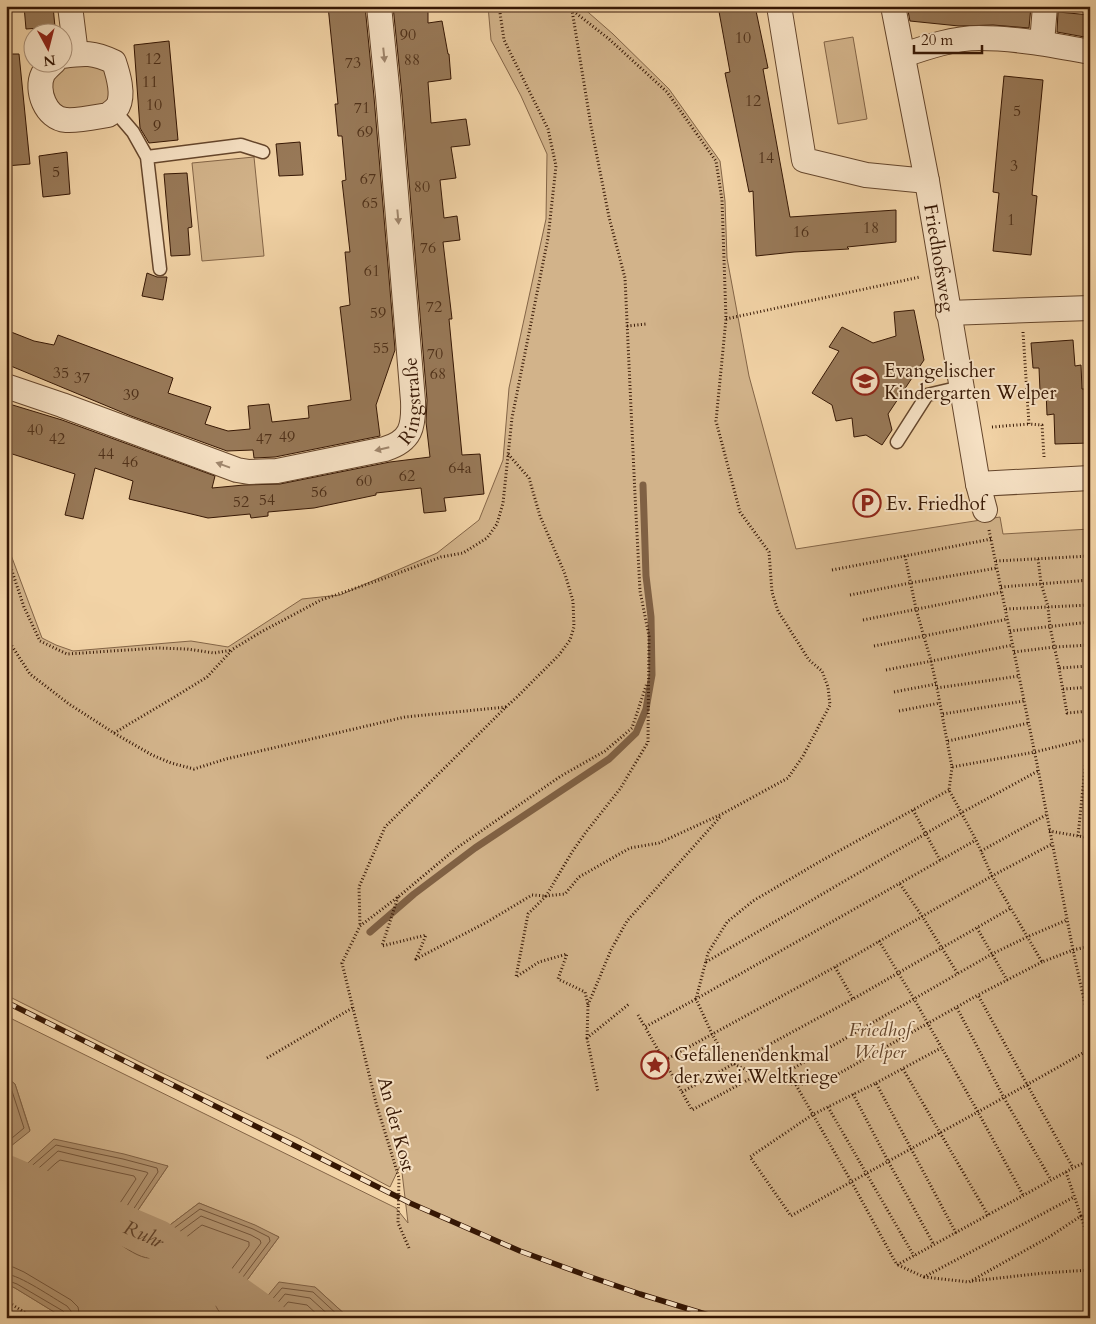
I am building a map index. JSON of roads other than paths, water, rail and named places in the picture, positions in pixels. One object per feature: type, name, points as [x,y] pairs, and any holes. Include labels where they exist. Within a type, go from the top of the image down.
[{"type":"street","points":[[70,6],[70,22]]},
{"type":"street","name":"Ringstraße","points":[[6,386],[237,470],[249,472],[277,471],[385,449],[408,436],[414,416],[413,401],[379,6]]},
{"type":"street","points":[[779,6],[804,160],[866,175],[927,181]]},
{"type":"street","name":"Friedhofsweg","points":[[894,6],[927,181],[978,484],[985,510]]},
{"type":"street","points":[[1042,43],[1045,6]]},
{"type":"street","points":[[904,55],[937,44],[977,38],[1024,40],[1090,52]]},
{"type":"street","points":[[45,72],[41,86],[45,107],[54,116],[64,120],[108,115],[115,111],[119,105],[120,94],[118,75],[114,62],[89,54],[72,55]]},
{"type":"street","points":[[948,313],[1090,308]]},
{"type":"street","points":[[978,484],[1090,478]]},
{"type":"lane","points":[[115,111],[133,132],[147,157],[160,269]]},
{"type":"lane","points":[[147,157],[241,145],[263,152]]},
{"type":"lane","points":[[897,442],[927,395],[961,387]]},
{"type":"water","points":[[6,1077],[15,1084],[30,1131],[6,1150]]},
{"type":"water","points":[[54,1139],[124,1154],[168,1166],[127,1226],[150,1240],[199,1203],[255,1225],[279,1237],[233,1299],[251,1316],[279,1282],[315,1287],[349,1318],[64,1318],[6,1284],[6,1154],[18,1172]]},
{"type":"waterway","points":[[370,932],[414,894],[475,848],[609,759],[636,733],[646,709],[652,675],[651,617],[646,576],[643,485]]},
{"type":"waterway","name":"Ruhr","points":[[6,1175],[158,1240],[267,1318]]},
{"type":"railway","points":[[6,1002],[410,1203],[520,1251],[640,1294],[718,1318]]},
{"type":"place","name":"Evangelischer Kindergarten Welper","points":[[865,381]]},
{"type":"place","name":"Ev. Friedhof","points":[[867,503]]},
{"type":"place","name":"Gefallenendenkmal der zwei Weltkriege","points":[[655,1065]]},
{"type":"park label","name":"Friedhof Welper","points":[[880,1040]]}]
